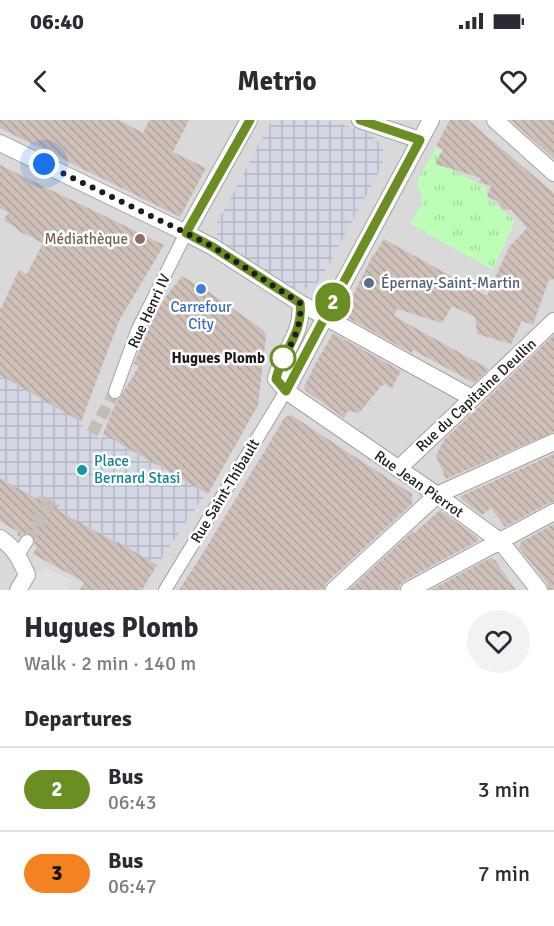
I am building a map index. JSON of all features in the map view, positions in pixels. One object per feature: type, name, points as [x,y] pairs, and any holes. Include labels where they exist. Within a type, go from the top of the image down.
[{"type":"street","points":[[186,233],[249,120]]},
{"type":"street","points":[[360,120],[420,140]]},
{"type":"street","name":"Rue Saint-Thibault","points":[[165,590],[286,391],[431,120]]},
{"type":"street","points":[[495,120],[554,173]]},
{"type":"street","points":[[0,143],[213,247],[300,303],[472,398]]},
{"type":"street","name":"Rue Henri IV","points":[[115,392],[137,331],[186,233]]},
{"type":"street","points":[[286,391],[276,379],[279,367],[298,330],[300,303]]},
{"type":"street","name":"Rue du Capitaine Deullin","points":[[398,469],[554,321]]},
{"type":"street","name":"Rue Jean Pierrot","points":[[286,391],[501,542],[539,590]]},
{"type":"street","points":[[334,590],[437,495],[554,442]]},
{"type":"street","points":[[409,590],[554,512]]},
{"type":"street","points":[[0,538],[22,548],[27,575],[18,590]]},
{"type":"shaded area","points":[[0,120],[554,120],[554,590],[0,590]]},
{"type":"shaded area","points":[[272,120],[328,120],[366,132],[377,140],[384,152],[382,166],[322,277],[316,284],[305,289],[291,289],[217,241],[217,223]]},
{"type":"shaded area","name":"Place Bernard Stasi","points":[[0,375],[84,423],[82,427],[101,439],[104,435],[206,493],[157,565],[57,510],[60,505],[40,495],[37,499],[0,478]]},
{"type":"shaded area","points":[[46,568],[72,581],[68,590],[18,590],[27,575]]},
{"type":"green space","points":[[436,148],[454,158],[453,170],[486,188],[487,198],[515,220],[493,270],[410,224],[423,202],[417,181]]},
{"type":"building","points":[[0,120],[119,120],[143,133],[149,120],[189,120],[173,152],[206,168],[180,217],[0,128]]},
{"type":"building","points":[[450,120],[468,120],[554,193],[554,280],[549,279],[533,325],[522,321],[511,344],[477,334],[475,317],[452,306],[442,323],[397,309],[394,316],[489,369],[474,383],[413,350],[412,353],[343,315],[373,255],[384,239],[487,296],[509,247],[527,228],[511,210],[503,209],[497,201],[487,196],[491,186],[479,182],[481,178],[435,164],[443,149],[436,146]]},
{"type":"building","points":[[511,120],[554,120],[554,159]]},
{"type":"building","points":[[0,165],[164,245],[119,321],[81,422],[0,375],[0,310],[19,270],[27,274],[43,243],[4,221],[8,212],[0,208]]},
{"type":"building","points":[[182,276],[255,324],[264,331],[266,336],[258,405],[208,494],[103,434],[113,409],[139,366],[134,364],[154,315]]},
{"type":"building","points":[[333,333],[401,371],[392,388],[382,385],[359,413],[348,411],[344,418],[306,391],[304,386]]},
{"type":"building","points":[[554,335],[554,432],[446,479],[436,456],[444,440]]},
{"type":"building","points":[[291,415],[412,494],[412,504],[327,582],[324,590],[179,590],[285,417]]},
{"type":"building","points":[[554,454],[554,502],[505,527],[491,508],[482,515],[461,499],[461,496]]},
{"type":"building","points":[[0,478],[37,499],[40,495],[60,505],[57,510],[157,565],[142,590],[80,590],[84,582],[33,554],[37,546],[34,545],[35,538],[32,534],[23,534],[20,537],[17,535],[18,532],[0,521]]},
{"type":"building","points":[[440,510],[478,538],[478,541],[404,581],[399,590],[349,590],[413,531],[413,534]]},
{"type":"building","points":[[554,524],[554,590],[549,590],[547,583],[519,548],[521,542]]},
{"type":"building","points":[[490,558],[495,560],[516,590],[431,590]]},
{"type":"tunnel","points":[[92,433],[115,392]]},
{"type":"tunnel","points":[[27,541],[50,500]]},
{"type":"bus line","name":"2","points":[[250,120],[186,233],[213,247],[300,303],[298,330],[279,367],[276,379],[286,391],[420,140],[360,120]]},
{"type":"place","name":"Médiathèque","points":[[140,239]]},
{"type":"place","name":"Épernay-Saint-Martin","points":[[369,283]]},
{"type":"place","name":"Carrefour City","points":[[201,289]]},
{"type":"place","name":"Hugues Plomb","points":[[283,358]]},
{"type":"place","name":"Place Bernard Stasi","points":[[82,470]]},
{"type":"route","points":[[44,164],[213,247],[300,303],[298,330],[279,367],[283,358]]}]
